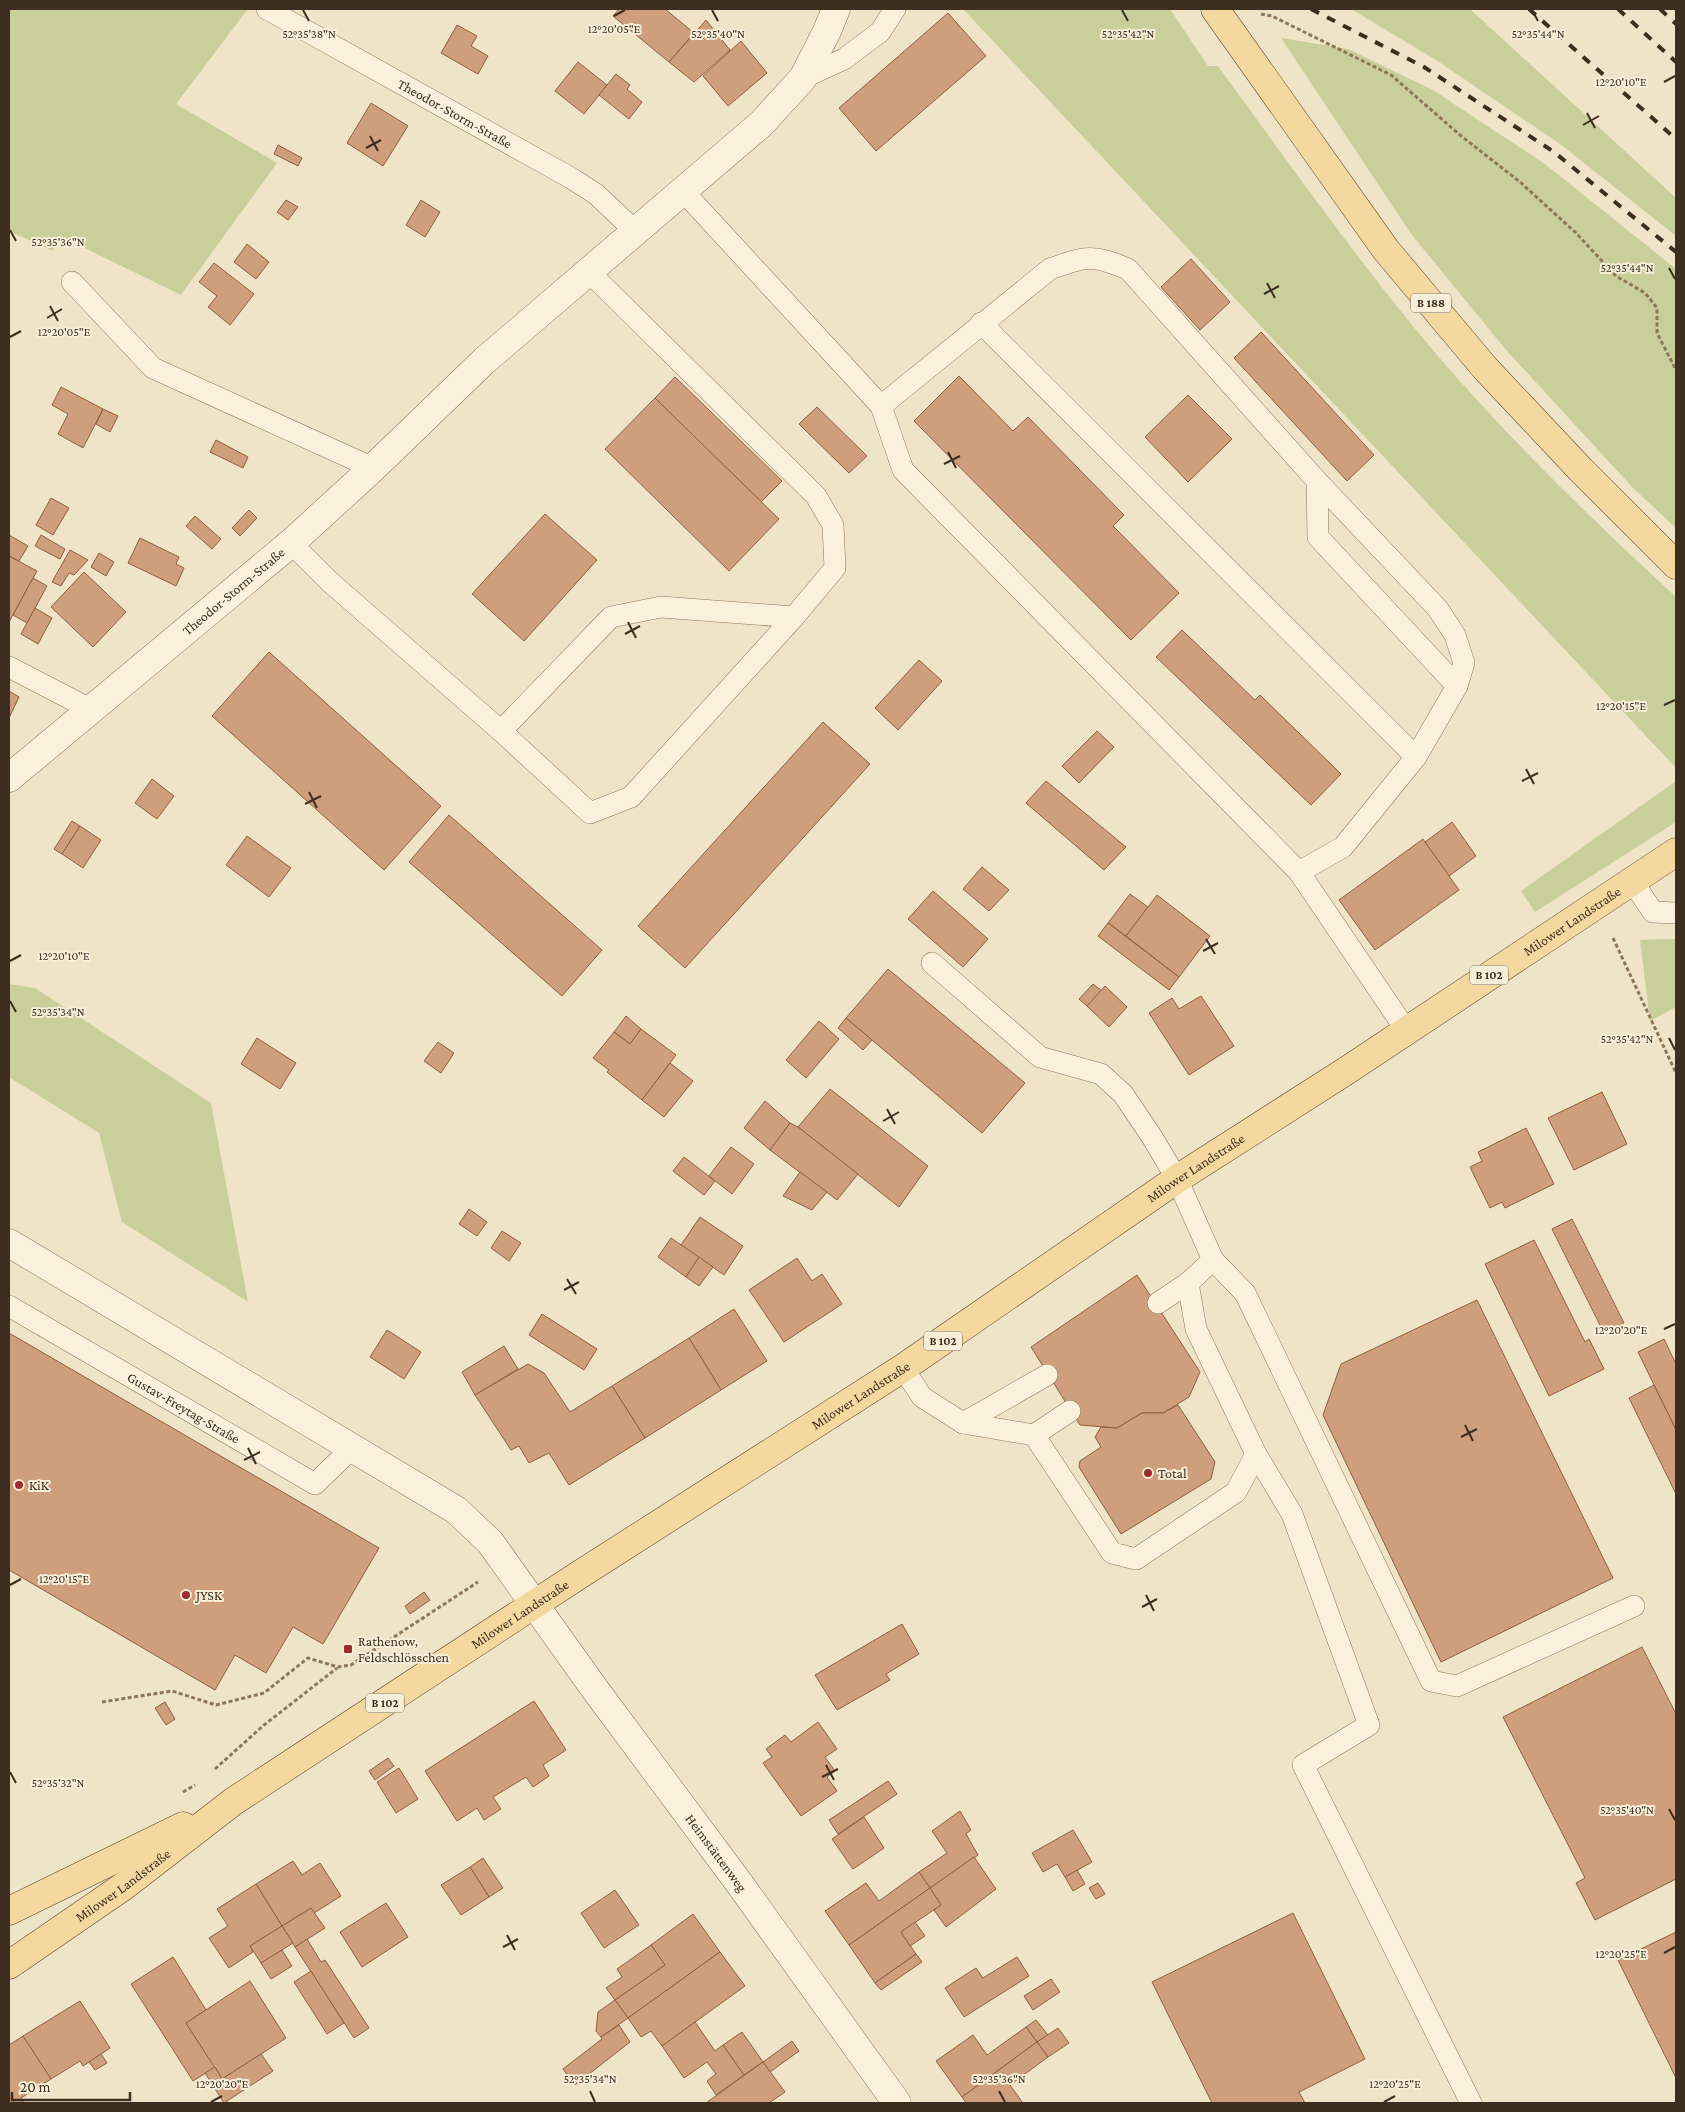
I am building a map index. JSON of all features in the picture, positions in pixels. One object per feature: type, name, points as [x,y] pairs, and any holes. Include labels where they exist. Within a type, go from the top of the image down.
[{"type":"main road","name":"B 188","points":[[1217,11],[1386,250],[1485,368],[1581,470],[1676,565]]},
{"type":"main road","name":"B 102","points":[[1632,882],[1676,852]]},
{"type":"main road","name":"Milower Landstraße","points":[[9,1965],[124,1886],[234,1801],[535,1604],[903,1368],[1176,1179],[1346,1071],[1632,882]]},
{"type":"main road","name":"Milower Landstraße","points":[[9,1911],[234,1801]]},
{"type":"street","name":"Theodor-Storm-Straße","points":[[9,778],[291,543],[484,362],[761,124],[803,78],[836,9]]},
{"type":"street","points":[[9,1243],[456,1510],[490,1542],[535,1604]]},
{"type":"street","name":"Heimstättenweg","points":[[535,1604],[594,1688],[740,1883],[897,2103]]},
{"type":"lane","name":"Theodor-Storm-Straße","points":[[267,9],[571,178],[596,194],[635,231]]},
{"type":"lane","points":[[803,78],[844,59],[880,32],[895,9]]},
{"type":"lane","points":[[683,191],[881,406],[903,470],[1299,872],[1406,1030]]},
{"type":"lane","points":[[881,406],[1050,268],[1083,257],[1104,260],[1128,269],[1317,481],[1438,608],[1456,635],[1464,663],[1457,686],[1416,756],[1343,847],[1299,872]]},
{"type":"lane","points":[[291,543],[330,582],[501,731],[590,813],[631,797],[794,617],[835,568],[833,525],[816,496],[589,272]]},
{"type":"lane","points":[[72,282],[153,368],[373,468]]},
{"type":"lane","points":[[981,323],[1416,756]]},
{"type":"lane","points":[[1317,481],[1318,537],[1457,686]]},
{"type":"lane","points":[[501,731],[611,617],[661,607],[794,617]]},
{"type":"lane","points":[[9,667],[92,710]]},
{"type":"lane","points":[[1632,882],[1653,912],[1676,913]]},
{"type":"lane","points":[[932,963],[1040,1057],[1101,1074],[1123,1094],[1152,1137],[1176,1179],[1213,1260],[1245,1293],[1431,1681],[1457,1686],[1634,1606]]},
{"type":"lane","points":[[1158,1303],[1188,1283],[1213,1260]]},
{"type":"lane","points":[[1188,1283],[1189,1334],[1292,1514],[1369,1725],[1303,1765],[1471,2103]]},
{"type":"lane","name":"Gustav-Freytag-Straße","points":[[9,1306],[315,1484],[352,1448]]},
{"type":"lane","points":[[903,1368],[922,1397],[963,1423],[1034,1435],[1070,1411]]},
{"type":"lane","points":[[963,1423],[1047,1375]]},
{"type":"lane","points":[[1034,1435],[1112,1553],[1136,1559],[1236,1492],[1256,1454]]},
{"type":"path","points":[[1256,13],[1272,16],[1391,75],[1460,135],[1520,182],[1576,233],[1616,276],[1645,294],[1657,308],[1657,333],[1676,370]]},
{"type":"path","points":[[1612,938],[1676,1073]]},
{"type":"path","points":[[210,1774],[264,1725],[338,1667],[351,1664],[506,1564]]},
{"type":"path","points":[[102,1702],[172,1691],[216,1705],[264,1693],[308,1658],[338,1667]]},
{"type":"path","points":[[177,1795],[203,1781]]},
{"type":"green space","points":[[9,9],[248,9],[176,104],[277,163],[181,295],[60,236],[53,251],[9,231]]},
{"type":"green space","points":[[963,9],[1170,9],[1208,66],[1218,66],[1338,230],[1433,351],[1543,469],[1676,597],[1676,768]]},
{"type":"green space","points":[[1351,9],[1470,9],[1676,198],[1676,236],[1560,144],[1436,60]]},
{"type":"green space","points":[[1281,38],[1348,49],[1433,90],[1545,164],[1676,269],[1676,528],[1634,489],[1507,351],[1412,235]]},
{"type":"green space","points":[[1676,781],[1676,822],[1535,912],[1521,891]]},
{"type":"green space","points":[[1676,939],[1676,1007],[1650,1021],[1640,940]]},
{"type":"green space","points":[[9,984],[35,988],[211,1103],[248,1302],[122,1222],[99,1133],[9,1077]]},
{"type":"building","points":[[619,9],[665,9],[694,33],[669,62],[613,16]]},
{"type":"building","points":[[948,13],[986,56],[876,151],[839,108]]},
{"type":"building","points":[[706,20],[730,50],[694,82],[669,62]]},
{"type":"building","points":[[457,25],[477,36],[471,46],[488,56],[478,74],[441,53]]},
{"type":"building","points":[[741,41],[767,73],[728,106],[703,76]]},
{"type":"building","points":[[578,62],[607,85],[584,114],[555,91]]},
{"type":"building","points":[[616,74],[630,85],[627,89],[642,102],[629,119],[599,95]]},
{"type":"building","points":[[371,103],[408,126],[383,166],[347,143]]},
{"type":"building","points":[[278,145],[302,158],[298,166],[274,154]]},
{"type":"building","points":[[286,200],[298,207],[288,220],[277,212]]},
{"type":"building","points":[[421,200],[440,212],[425,237],[406,225]]},
{"type":"building","points":[[247,244],[269,262],[256,279],[234,262]]},
{"type":"building","points":[[1191,259],[1230,302],[1200,330],[1161,287]]},
{"type":"building","points":[[214,263],[254,294],[230,325],[208,307],[217,296],[199,282]]},
{"type":"building","points":[[1261,332],[1374,455],[1347,481],[1234,358]]},
{"type":"building","points":[[959,376],[1013,431],[1028,417],[1124,515],[1113,526],[1179,593],[1131,640],[914,421]]},
{"type":"building","points":[[675,377],[782,481],[761,502],[655,398]]},
{"type":"building","points":[[61,387],[103,409],[83,448],[58,434],[68,414],[52,405]]},
{"type":"building","points":[[1188,395],[1232,439],[1188,482],[1145,437]]},
{"type":"building","points":[[655,398],[779,519],[729,571],[605,449]]},
{"type":"building","points":[[817,407],[867,456],[849,473],[799,424]]},
{"type":"building","points":[[103,409],[118,416],[110,432],[96,424]]},
{"type":"building","points":[[216,440],[248,457],[243,468],[210,452]]},
{"type":"building","points":[[51,498],[69,508],[53,535],[36,525]]},
{"type":"building","points":[[249,510],[257,518],[240,536],[232,528]]},
{"type":"building","points":[[545,514],[597,560],[524,641],[472,594]]},
{"type":"building","points":[[195,516],[221,539],[212,549],[186,526]]},
{"type":"building","points":[[9,535],[28,546],[19,561],[9,556]]},
{"type":"building","points":[[41,535],[65,549],[60,559],[35,546]]},
{"type":"building","points":[[140,538],[179,557],[176,564],[184,568],[176,586],[128,563]]},
{"type":"building","points":[[70,550],[88,560],[74,575],[69,573],[61,586],[52,582]]},
{"type":"building","points":[[99,553],[114,562],[106,576],[91,567]]},
{"type":"building","points":[[9,556],[37,571],[9,622]]},
{"type":"building","points":[[84,572],[126,612],[93,647],[51,607]]},
{"type":"building","points":[[33,578],[47,586],[27,623],[13,615]]},
{"type":"building","points":[[35,608],[52,618],[38,644],[21,634]]},
{"type":"building","points":[[1182,630],[1255,700],[1260,695],[1341,774],[1311,805],[1156,657]]},
{"type":"building","points":[[269,652],[441,806],[384,870],[212,716]]},
{"type":"building","points":[[919,660],[942,681],[898,730],[875,708]]},
{"type":"building","points":[[9,691],[19,697],[9,718]]},
{"type":"building","points":[[823,722],[870,764],[685,968],[638,926]]},
{"type":"building","points":[[1097,731],[1114,747],[1079,783],[1062,766]]},
{"type":"building","points":[[152,779],[174,796],[157,819],[135,803]]},
{"type":"building","points":[[1046,781],[1126,847],[1104,870],[1026,803]]},
{"type":"building","points":[[449,815],[602,950],[562,996],[409,862]]},
{"type":"building","points":[[72,821],[80,826],[62,854],[54,849]]},
{"type":"building","points":[[1452,822],[1476,856],[1449,876],[1425,842]]},
{"type":"building","points":[[80,826],[101,840],[83,868],[62,854]]},
{"type":"building","points":[[247,836],[291,868],[269,897],[226,865]]},
{"type":"building","points":[[1423,839],[1459,890],[1375,950],[1339,900]]},
{"type":"building","points":[[982,867],[1009,890],[989,911],[963,889]]},
{"type":"building","points":[[933,891],[988,939],[963,967],[908,919]]},
{"type":"building","points":[[1130,894],[1148,907],[1126,936],[1108,923]]},
{"type":"building","points":[[1157,895],[1210,936],[1179,977],[1126,936]]},
{"type":"building","points":[[1108,923],[1179,977],[1169,990],[1098,936]]},
{"type":"building","points":[[888,969],[1025,1083],[982,1133],[846,1018]]},
{"type":"building","points":[[1093,984],[1102,991],[1087,1006],[1079,999]]},
{"type":"building","points":[[1105,986],[1127,1007],[1109,1027],[1087,1006]]},
{"type":"building","points":[[1201,996],[1234,1046],[1189,1075],[1149,1013],[1172,998],[1179,1009]]},
{"type":"building","points":[[626,1016],[641,1029],[630,1044],[614,1032]]},
{"type":"building","points":[[846,1018],[872,1040],[863,1050],[838,1028]]},
{"type":"building","points":[[819,1021],[839,1039],[806,1078],[786,1060]]},
{"type":"building","points":[[641,1029],[676,1055],[642,1100],[607,1072],[609,1070],[593,1058],[614,1032],[630,1044]]},
{"type":"building","points":[[257,1038],[296,1063],[280,1089],[241,1064]]},
{"type":"building","points":[[438,1042],[454,1053],[441,1073],[424,1061]]},
{"type":"building","points":[[670,1063],[693,1081],[664,1117],[642,1100]]},
{"type":"building","points":[[830,1089],[928,1166],[899,1207],[798,1127]]},
{"type":"building","points":[[1602,1092],[1627,1144],[1574,1170],[1548,1118]]},
{"type":"building","points":[[765,1101],[790,1123],[770,1150],[744,1128]]},
{"type":"building","points":[[790,1123],[798,1127],[858,1174],[837,1200],[770,1150]]},
{"type":"building","points":[[1526,1128],[1554,1184],[1505,1208],[1502,1202],[1490,1208],[1470,1167],[1482,1161],[1478,1152]]},
{"type":"building","points":[[731,1147],[754,1164],[732,1194],[709,1176]]},
{"type":"building","points":[[684,1157],[715,1181],[704,1195],[673,1171]]},
{"type":"building","points":[[800,1172],[827,1192],[812,1210],[783,1196]]},
{"type":"building","points":[[469,1209],[487,1222],[477,1236],[459,1224]]},
{"type":"building","points":[[700,1217],[743,1246],[724,1275],[681,1245]]},
{"type":"building","points":[[1572,1219],[1624,1323],[1604,1333],[1552,1229]]},
{"type":"building","points":[[502,1231],[521,1243],[509,1261],[491,1248]]},
{"type":"building","points":[[671,1238],[699,1257],[686,1277],[658,1257]]},
{"type":"building","points":[[1534,1240],[1585,1342],[1589,1339],[1604,1369],[1549,1396],[1485,1264]]},
{"type":"building","points":[[699,1257],[713,1267],[699,1286],[686,1277]]},
{"type":"building","points":[[797,1258],[812,1281],[822,1274],[842,1304],[784,1342],[749,1290]]},
{"type":"building","points":[[1137,1275],[1200,1372],[1189,1397],[1163,1413],[1142,1413],[1117,1428],[1080,1425],[1031,1347]]},
{"type":"building","points":[[1477,1300],[1613,1578],[1441,1662],[1323,1415],[1341,1364]]},
{"type":"building","points":[[734,1309],[767,1361],[721,1390],[689,1338]]},
{"type":"building","points":[[542,1314],[597,1349],[584,1370],[529,1335]]},
{"type":"building","points":[[387,1330],[421,1352],[404,1379],[370,1357]]},
{"type":"building","points":[[9,1333],[379,1548],[323,1644],[293,1627],[266,1673],[235,1655],[215,1690],[9,1570]]},
{"type":"building","points":[[689,1338],[721,1390],[645,1438],[612,1386]]},
{"type":"building","points":[[1664,1339],[1676,1364],[1676,1430],[1638,1352]]},
{"type":"building","points":[[504,1346],[518,1369],[475,1395],[462,1372]]},
{"type":"building","points":[[528,1364],[544,1373],[570,1412],[612,1386],[645,1438],[569,1485],[549,1453],[529,1463],[519,1446],[511,1450],[475,1395]]},
{"type":"building","points":[[1654,1385],[1676,1430],[1676,1494],[1629,1398]]},
{"type":"building","name":"Total","points":[[1178,1405],[1215,1462],[1211,1479],[1121,1534],[1079,1467],[1080,1461],[1101,1447],[1095,1437],[1101,1427],[1117,1428],[1142,1413],[1163,1413]]},
{"type":"building","points":[[424,1592],[430,1600],[410,1614],[405,1606]]},
{"type":"building","points":[[902,1624],[919,1654],[886,1674],[890,1680],[837,1710],[815,1675]]},
{"type":"building","points":[[1642,1647],[1676,1714],[1676,1879],[1595,1920],[1576,1883],[1585,1878],[1503,1717]]},
{"type":"building","points":[[534,1701],[566,1750],[543,1765],[549,1776],[533,1787],[526,1777],[493,1797],[501,1809],[484,1820],[477,1808],[457,1821],[425,1771]]},
{"type":"building","points":[[165,1702],[175,1719],[166,1725],[155,1708]]},
{"type":"building","points":[[818,1722],[837,1749],[825,1757],[835,1771],[827,1777],[837,1791],[801,1816],[763,1763],[772,1757],[766,1749],[785,1735],[791,1742]]},
{"type":"building","points":[[388,1758],[394,1766],[375,1780],[369,1771]]},
{"type":"building","points":[[399,1768],[418,1799],[396,1813],[377,1782]]},
{"type":"building","points":[[888,1781],[897,1794],[838,1834],[829,1820]]},
{"type":"building","points":[[960,1811],[971,1830],[966,1834],[978,1855],[930,1888],[919,1872],[947,1853],[932,1831]]},
{"type":"building","points":[[864,1817],[884,1848],[853,1869],[832,1839]]},
{"type":"building","points":[[1073,1830],[1092,1862],[1065,1877],[1057,1864],[1043,1872],[1032,1853]]},
{"type":"building","points":[[974,1857],[996,1889],[946,1927],[934,1910],[941,1905],[930,1888]]},
{"type":"building","points":[[483,1858],[503,1888],[489,1897],[470,1867]]},
{"type":"building","points":[[293,1861],[302,1875],[320,1863],[341,1896],[314,1913],[311,1908],[282,1926],[256,1884]]},
{"type":"building","points":[[470,1867],[489,1897],[461,1915],[441,1885]]},
{"type":"building","points":[[1077,1870],[1085,1884],[1073,1891],[1065,1877]]},
{"type":"building","points":[[919,1872],[930,1888],[849,1945],[825,1911],[866,1883],[879,1901]]},
{"type":"building","points":[[1098,1883],[1105,1894],[1096,1899],[1089,1888]]},
{"type":"building","points":[[256,1884],[282,1926],[250,1946],[253,1952],[229,1968],[209,1938],[228,1926],[217,1909]]},
{"type":"building","points":[[930,1888],[941,1905],[901,1932],[916,1954],[875,1983],[849,1945]]},
{"type":"building","points":[[615,1890],[639,1925],[604,1948],[581,1913]]},
{"type":"building","points":[[386,1903],[408,1937],[362,1967],[340,1932]]},
{"type":"building","points":[[311,1908],[325,1928],[295,1947],[282,1926]]},
{"type":"building","points":[[1293,1913],[1365,2059],[1299,2092],[1305,2103],[1212,2103],[1152,1982]]},
{"type":"building","points":[[693,1914],[720,1952],[628,2018],[615,2000],[665,1965],[651,1945]]},
{"type":"building","points":[[915,1922],[925,1936],[910,1946],[901,1932]]},
{"type":"building","points":[[282,1926],[293,1943],[261,1963],[250,1946]]},
{"type":"building","points":[[1676,1932],[1676,2078],[1618,1960]]},
{"type":"building","points":[[307,1939],[321,1962],[325,1960],[369,2028],[354,2038],[295,1947]]},
{"type":"building","points":[[651,1945],[665,1965],[615,2000],[606,1988],[622,1977],[617,1969]]},
{"type":"building","points":[[282,1950],[292,1966],[271,1979],[261,1963]]},
{"type":"building","points":[[720,1952],[745,1986],[662,2046],[651,2031],[641,2037],[628,2018]]},
{"type":"building","points":[[916,1954],[922,1962],[881,1990],[875,1983]]},
{"type":"building","points":[[173,1957],[206,2010],[186,2023],[215,2067],[193,2081],[131,1984]]},
{"type":"building","points":[[1017,1957],[1029,1976],[964,2017],[945,1988],[976,1968],[983,1978]]},
{"type":"building","points":[[311,1971],[344,2023],[327,2034],[294,1982]]},
{"type":"building","points":[[1051,1979],[1060,1992],[1033,2010],[1024,1996]]},
{"type":"building","points":[[250,1981],[286,2038],[222,2079],[186,2023]]},
{"type":"building","points":[[615,2000],[628,2018],[601,2037],[596,2031],[598,2012]]},
{"type":"building","points":[[80,2001],[110,2048],[83,2066],[80,2061],[51,2079],[23,2036]]},
{"type":"building","points":[[1036,2020],[1048,2035],[1037,2042],[1026,2027]]},
{"type":"building","points":[[695,2022],[715,2051],[723,2045],[744,2075],[716,2095],[707,2081],[716,2074],[707,2062],[684,2078],[662,2046]]},
{"type":"building","points":[[619,2025],[630,2042],[575,2085],[563,2069],[602,2039],[601,2037]]},
{"type":"building","points":[[1026,2027],[1037,2042],[962,2097],[936,2061],[973,2035],[987,2055]]},
{"type":"building","points":[[1058,2028],[1069,2043],[1048,2057],[1037,2042]]},
{"type":"building","points":[[742,2032],[763,2062],[744,2075],[723,2045]]},
{"type":"building","points":[[23,2036],[51,2079],[21,2098],[24,2103],[9,2103],[9,2045]]},
{"type":"building","points":[[792,2041],[799,2051],[770,2072],[763,2062]]},
{"type":"building","points":[[1037,2042],[1048,2057],[1010,2085],[1023,2103],[966,2103],[962,2097]]},
{"type":"building","points":[[101,2054],[107,2063],[95,2070],[89,2062]]},
{"type":"building","points":[[261,2054],[273,2071],[224,2103],[205,2073],[215,2067],[222,2079]]},
{"type":"building","points":[[763,2062],[785,2092],[769,2103],[706,2103]]},
{"type":"railway","points":[[1311,9],[1424,67],[1554,152],[1676,252]]},
{"type":"railway","points":[[1529,9],[1676,139]]},
{"type":"railway","points":[[1618,9],[1676,62]]},
{"type":"railway","points":[[1660,9],[1676,24]]},
{"type":"place","name":"Total","points":[[1148,1473]]},
{"type":"place","name":"KiK","points":[[19,1485]]},
{"type":"place","name":"JYSK","points":[[186,1595]]},
{"type":"place","name":"Rathenow, Feldschlösschen","points":[[348,1649]]}]
